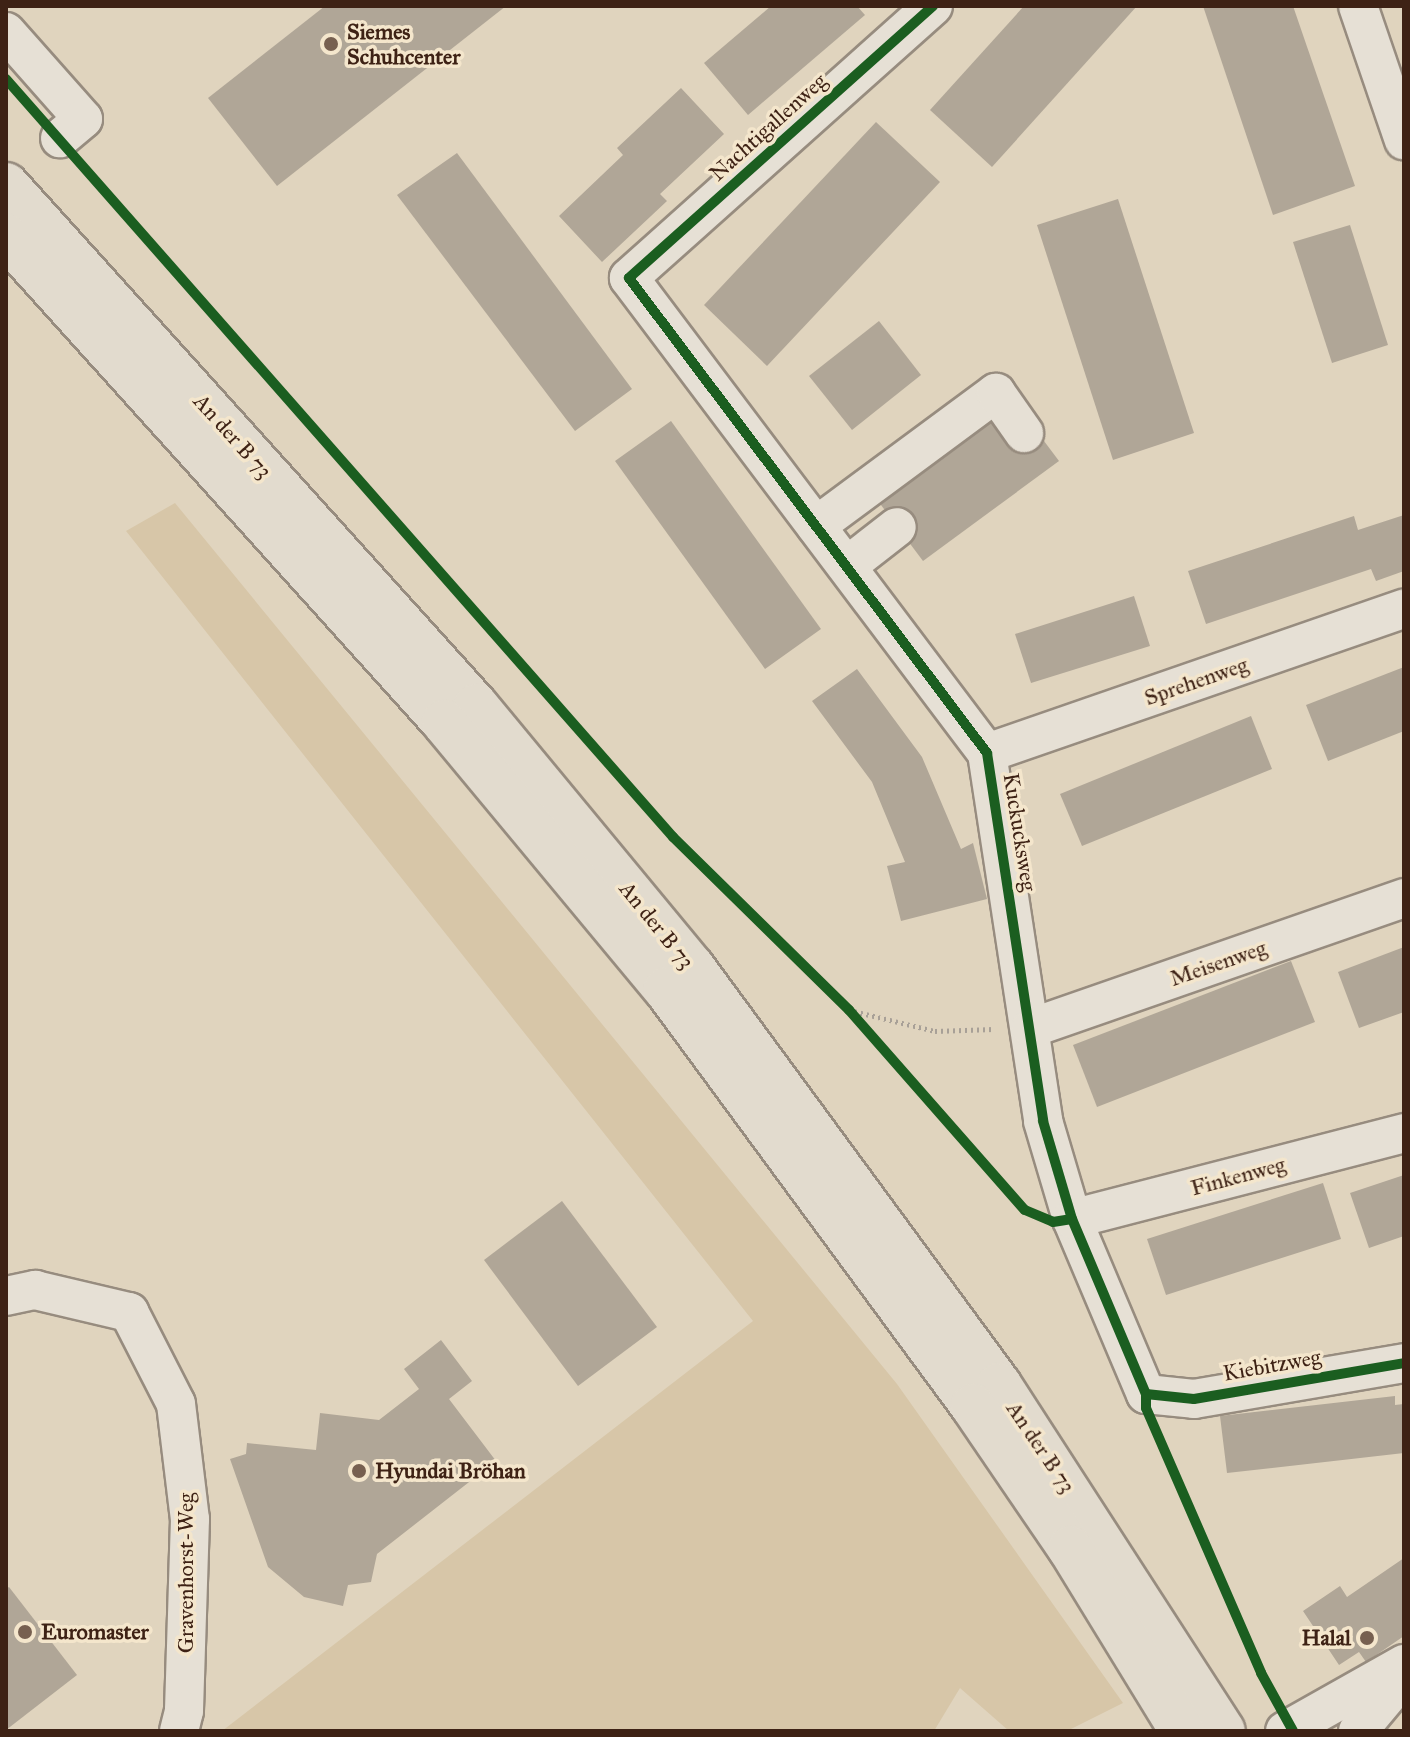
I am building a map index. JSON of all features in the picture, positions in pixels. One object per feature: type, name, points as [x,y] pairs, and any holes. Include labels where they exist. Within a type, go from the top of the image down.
[{"type":"main road","name":"An der B 73","points":[[6,185],[476,706],[692,967],[991,1373],[1098,1530],[1223,1731]]},
{"type":"main road","name":"An der B 73","points":[[6,236],[444,722],[666,989],[973,1406],[1070,1548],[1182,1731]]},
{"type":"street","name":"Nachtigallenweg","points":[[629,278],[933,6]]},
{"type":"street","points":[[1358,6],[1401,115]]},
{"type":"street","points":[[6,32],[83,119],[60,138]]},
{"type":"street","name":"Kuckucksweg","points":[[629,278],[987,753],[1043,1121],[1072,1219],[1146,1394]]},
{"type":"street","points":[[816,526],[996,393],[1024,433]]},
{"type":"street","points":[[847,566],[897,527]]},
{"type":"street","name":"Sprehenweg","points":[[987,753],[1404,609]]},
{"type":"street","name":"Meisenweg","points":[[1031,1028],[1404,898]]},
{"type":"street","name":"Finkenweg","points":[[1072,1219],[1404,1133]]},
{"type":"street","name":"Gravenhorst-Weg","points":[[6,1296],[35,1290],[129,1312],[176,1404],[190,1519],[184,1711],[179,1731]]},
{"type":"street","name":"Kiebitzweg","points":[[1146,1394],[1194,1399],[1404,1363]]},
{"type":"street","points":[[1285,1731],[1404,1664]]},
{"type":"street","points":[[1358,1731],[1404,1676]]},
{"type":"path","points":[[849,1010],[935,1031],[1031,1028]]},
{"type":"shaded area","points":[[175,503],[897,1384],[1123,1703],[1067,1731],[1009,1731],[960,1688],[934,1731],[222,1731],[753,1321],[126,531]]},
{"type":"building","points":[[325,6],[506,6],[277,186],[208,98]]},
{"type":"building","points":[[771,6],[857,6],[865,15],[748,115],[704,63]]},
{"type":"building","points":[[1024,6],[1137,6],[992,167],[930,110]]},
{"type":"building","points":[[1203,6],[1293,6],[1355,186],[1273,215]]},
{"type":"building","points":[[681,88],[724,134],[660,194],[667,201],[602,262],[559,216],[623,155],[617,148]]},
{"type":"building","points":[[876,122],[940,182],[767,366],[704,305]]},
{"type":"building","points":[[457,153],[632,389],[575,431],[397,195]]},
{"type":"building","points":[[1118,199],[1194,433],[1113,460],[1037,225]]},
{"type":"building","points":[[1350,225],[1388,345],[1332,363],[1293,242]]},
{"type":"building","points":[[879,321],[921,375],[852,430],[809,376]]},
{"type":"building","points":[[1008,393],[1059,461],[923,561],[872,493]]},
{"type":"building","points":[[671,421],[821,629],[765,669],[615,461]]},
{"type":"building","points":[[1404,515],[1404,571],[1376,581],[1371,569],[1206,624],[1188,571],[1354,516],[1358,530]]},
{"type":"building","points":[[1134,596],[1150,646],[1031,683],[1015,634]]},
{"type":"building","points":[[1404,667],[1404,731],[1328,761],[1306,705]]},
{"type":"building","points":[[857,669],[922,757],[961,849],[973,843],[987,899],[901,921],[887,866],[905,862],[872,782],[812,701]]},
{"type":"building","points":[[1251,716],[1272,769],[1082,846],[1060,794]]},
{"type":"building","points":[[1404,947],[1404,1012],[1359,1028],[1338,972]]},
{"type":"building","points":[[1291,961],[1315,1022],[1097,1107],[1073,1045]]},
{"type":"building","points":[[1404,1175],[1404,1236],[1369,1248],[1350,1193]]},
{"type":"building","points":[[1323,1183],[1341,1239],[1166,1295],[1147,1239]]},
{"type":"building","points":[[562,1201],[657,1327],[578,1386],[484,1260]]},
{"type":"building","name":"Hyundai Bröhan","points":[[441,1340],[472,1381],[449,1399],[496,1461],[377,1554],[371,1582],[348,1585],[343,1606],[304,1597],[268,1567],[230,1459],[246,1454],[247,1443],[316,1450],[320,1413],[379,1420],[419,1389],[404,1369]]},
{"type":"building","points":[[1395,1396],[1395,1405],[1404,1404],[1404,1453],[1227,1473],[1220,1416]]},
{"type":"building","points":[[1404,1558],[1404,1636],[1366,1662],[1359,1652],[1339,1665],[1303,1611],[1340,1586],[1347,1597]]},
{"type":"building","name":"Euromaster","points":[[9,1587],[77,1675],[6,1730],[6,1589]]},
{"type":"cycle path","points":[[933,6],[629,278],[987,753],[1043,1121],[1072,1219],[1146,1394],[1146,1408],[1261,1673],[1293,1731]]},
{"type":"cycle path","points":[[6,79],[673,837],[849,1010],[1025,1210],[1053,1222],[1072,1219]]},
{"type":"cycle path","points":[[1146,1394],[1194,1399],[1404,1363]]},
{"type":"place","name":"Siemes Schuhcenter","points":[[331,44]]},
{"type":"place","name":"Hyundai Bröhan","points":[[359,1471]]},
{"type":"place","name":"Euromaster","points":[[25,1632]]},
{"type":"place","name":"Halal","points":[[1367,1638]]}]
